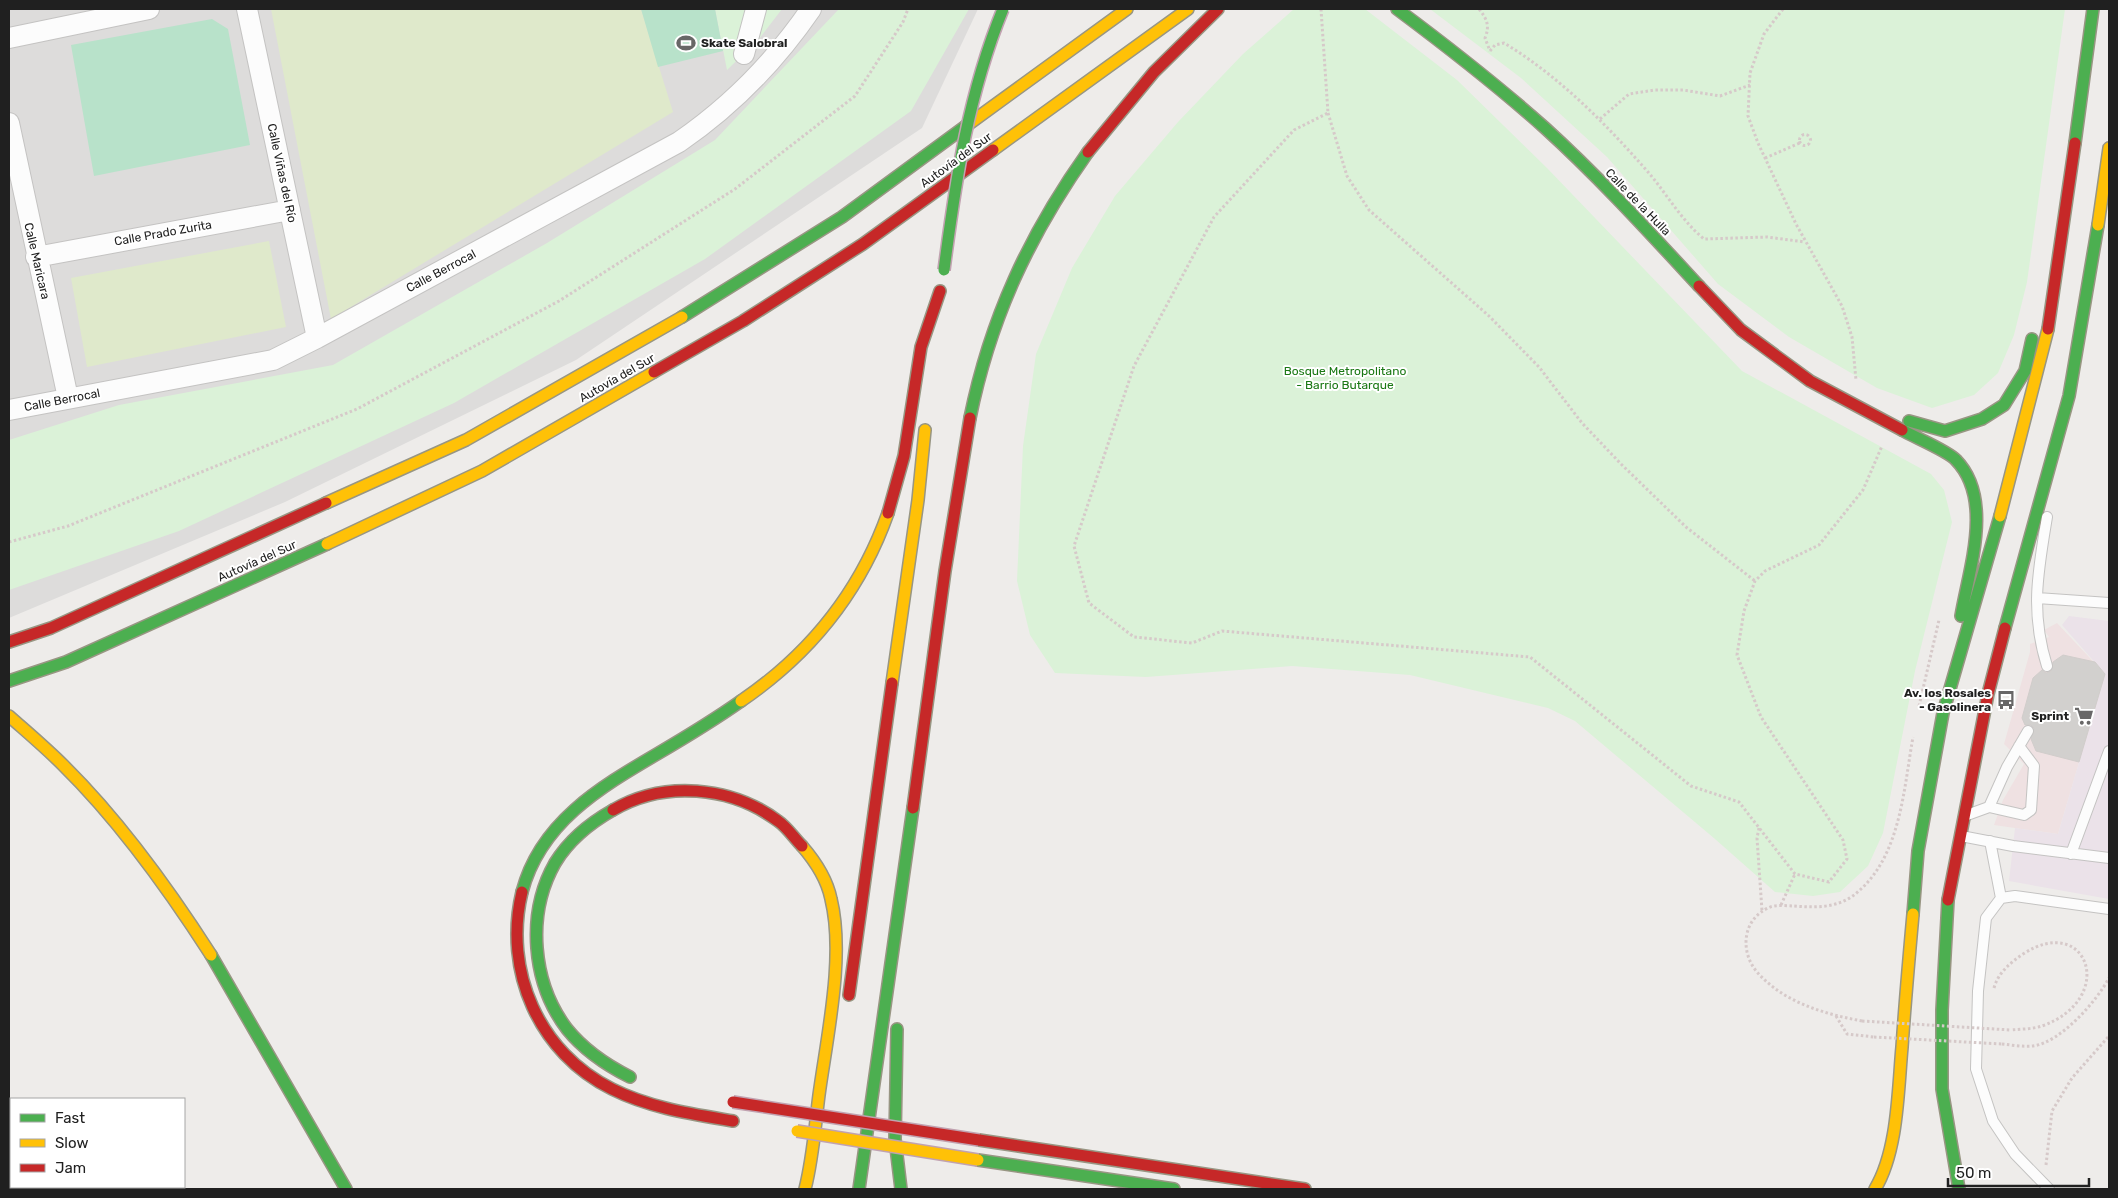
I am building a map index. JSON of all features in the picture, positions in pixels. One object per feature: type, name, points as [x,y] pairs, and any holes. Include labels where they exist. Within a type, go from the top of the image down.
[{"type":"main road","points":[[934,348],[956,177],[970,107],[985,56],[1003,9]]},
{"type":"main road","name":"Autovía del Sur","points":[[9,642],[51,628],[466,440],[492,426],[656,332],[842,217],[1127,9]]},
{"type":"main road","name":"Autovía del Sur","points":[[9,681],[75,658],[292,561],[482,472],[743,321],[855,249],[1188,9]]},
{"type":"main road","points":[[859,1189],[901,905],[940,602],[969,415],[988,342],[1025,253],[1074,169],[1104,128],[1141,84],[1183,40],[1218,9]]},
{"type":"main road","name":"Calle de la Hulla","points":[[1397,9],[1475,68],[1546,129],[1621,203],[1685,274],[1741,330],[1810,381],[1862,408]]},
{"type":"main road","points":[[1943,713],[2018,452],[2052,313],[2093,9]]},
{"type":"main road","points":[[1862,408],[1945,431],[1982,419],[2004,405],[2025,371],[2077,133]]},
{"type":"main road","points":[[1959,1189],[1942,1088],[1942,1010],[1947,903],[1988,694],[2019,571],[2069,396],[2091,274],[2109,148]]},
{"type":"main road","points":[[738,1122],[672,1111],[630,1099],[602,1085],[577,1068],[555,1046],[536,1019],[528,998],[515,950],[517,913],[524,882],[539,849],[562,820],[605,785],[733,707],[781,672],[815,637],[850,590],[872,553],[892,506],[912,410],[922,341],[940,291]]},
{"type":"main road","points":[[1862,408],[1956,460],[1973,487],[1978,520],[1918,851],[1899,1080],[1891,1144],[1881,1179],[1875,1189]]},
{"type":"main road","points":[[846,1010],[918,500],[927,414]]},
{"type":"main road","points":[[9,716],[79,779],[132,843],[186,918],[238,1000],[346,1189]]},
{"type":"main road","points":[[642,1083],[611,1069],[579,1044],[554,1010],[539,972],[536,931],[542,896],[555,863],[578,834],[609,811],[637,798],[664,792],[698,790],[736,798],[776,819],[809,854],[830,893],[835,928],[834,983],[805,1189]]},
{"type":"main road","points":[[898,1001],[901,905]]},
{"type":"main road","points":[[898,1020],[896,1139],[901,1189]]},
{"type":"main road","points":[[729,1102],[1305,1189]]},
{"type":"main road","points":[[828,1144],[833,1107]]},
{"type":"main road","points":[[782,1129],[1174,1189]]},
{"type":"street","points":[[9,38],[149,9]]},
{"type":"street","name":"Calle Viñas del Río","points":[[248,9],[317,338]]},
{"type":"street","points":[[744,54],[756,9]]},
{"type":"street","name":"Calle Berrocal","points":[[9,410],[273,360],[317,338],[679,142],[712,119],[767,64],[811,9]]},
{"type":"street","name":"Calle Maricara","points":[[9,123],[36,257],[68,398]]},
{"type":"street","name":"Calle Prado Zurita","points":[[36,257],[290,210]]},
{"type":"lane","points":[[2047,666],[2039,641],[2036,581],[2069,396]]},
{"type":"lane","points":[[2037,598],[2109,603]]},
{"type":"lane","points":[[1989,807],[2007,767],[2028,732]]},
{"type":"lane","points":[[1964,817],[1989,807],[2024,815],[2031,810],[2034,766],[2019,746]]},
{"type":"lane","points":[[2071,854],[2109,751]]},
{"type":"lane","points":[[1960,836],[2071,854],[2109,858]]},
{"type":"lane","points":[[1990,841],[2001,898]]},
{"type":"lane","points":[[2049,1189],[2015,1154],[1993,1121],[1976,1069],[1978,991],[1986,918],[2001,898],[2015,896],[2109,910]]},
{"type":"path","points":[[9,542],[68,526],[357,408],[559,301],[735,189],[855,96],[903,22],[908,9]]},
{"type":"path","points":[[1321,9],[1328,112],[1347,176],[1369,210],[1489,316],[1538,367],[1582,424],[1686,527],[1755,581]]},
{"type":"path","points":[[1479,9],[1485,16],[1489,28],[1485,38],[1490,51]]},
{"type":"path","points":[[1783,9],[1764,34],[1750,73],[1748,116],[1765,158],[1806,242],[1842,306],[1852,337],[1855,376],[1862,408]]},
{"type":"path","points":[[1475,68],[1495,45],[1504,43],[1522,54],[1600,120],[1652,177],[1688,226],[1704,239],[1768,237],[1806,242]]},
{"type":"path","points":[[1600,120],[1629,94],[1656,90],[1683,90],[1720,96],[1750,85]]},
{"type":"path","points":[[1328,112],[1294,130],[1214,217],[1134,366],[1074,546],[1089,603],[1134,637],[1192,642],[1222,631],[1530,657],[1691,786],[1739,802],[1795,874],[1828,882],[1847,859],[1843,840],[1761,717],[1737,655],[1744,611],[1755,581],[1765,572],[1819,545],[1863,490],[1891,423]]},
{"type":"path","points":[[1765,158],[1800,143]]},
{"type":"path","points":[[1918,711],[1939,618]]},
{"type":"path","points":[[1915,730],[1892,842],[1874,873],[1862,889],[1846,901],[1832,906],[1814,908],[1781,905],[1769,907],[1757,914],[1748,928],[1745,940],[1748,958],[1761,977],[1792,998],[1812,1008],[1836,1016],[1862,1021],[2012,1030],[2041,1026],[2069,1012],[2082,1000],[2088,989],[2091,976],[2089,965],[2083,955],[2066,944],[2042,945],[2014,960],[2002,972],[1996,981],[1992,997]]},
{"type":"path","points":[[1759,828],[1757,838],[1762,911]]},
{"type":"path","points":[[1781,905],[1795,874]]},
{"type":"path","points":[[1836,1016],[1847,1034],[2033,1046],[2047,1041],[2068,1028],[2109,978]]},
{"type":"path","points":[[1988,1054],[1989,1024]]},
{"type":"path","points":[[2046,1166],[2052,1111],[2072,1078],[2109,1036]]},
{"type":"path","points":[[2039,1159],[2051,1171]]},
{"type":"shaded area","points":[[9,9],[978,9],[922,128],[576,360],[285,502],[9,618]]},
{"type":"shaded area","points":[[2069,616],[2109,621],[2109,899],[2009,881],[2015,828],[2058,834],[2105,674],[2062,625]]},
{"type":"shaded area","points":[[2057,623],[2105,674],[2058,834],[1994,825],[2003,800],[2024,764],[2004,744],[2030,652],[2030,644],[2049,637],[2044,630]]},
{"type":"green space","points":[[271,9],[641,9],[673,112],[331,319]]},
{"type":"green space","name":"Skate Salobral","points":[[641,9],[715,9],[723,51],[658,67]]},
{"type":"green space","points":[[715,9],[782,9],[759,39],[727,70]]},
{"type":"green space","points":[[839,9],[969,9],[911,111],[705,259],[454,403],[179,531],[9,590],[9,440],[119,405],[333,365],[547,243],[715,140]]},
{"type":"green space","name":"Bosque Metropolitano - Barrio Butarque","points":[[1294,9],[1365,9],[1457,80],[1547,168],[1742,371],[1931,474],[1944,490],[1952,522],[1915,671],[1883,833],[1868,866],[1840,892],[1813,896],[1775,892],[1575,721],[1548,708],[1410,675],[1292,666],[1146,677],[1055,673],[1030,635],[1017,581],[1023,446],[1036,354],[1072,268],[1115,196],[1178,122],[1243,54]]},
{"type":"green space","points":[[1430,9],[2065,9],[2027,282],[2014,335],[1998,373],[1974,395],[1932,408],[1877,388],[1789,337],[1718,284],[1607,157],[1521,78]]},
{"type":"green space","points":[[212,19],[228,29],[250,145],[94,176],[71,45]]},
{"type":"green space","points":[[269,241],[286,327],[87,367],[71,278]]},
{"type":"building","points":[[2063,655],[2095,662],[2105,674],[2079,762],[2036,751],[2031,739],[2034,728],[2031,725],[2025,725],[2022,718],[2033,678],[2042,670],[2046,673],[2051,671],[2053,662]]},
{"type":"traffic: fast","points":[[944,270],[953,202],[972,105],[991,41],[1003,9]]},
{"type":"traffic: fast","points":[[1397,9],[1472,67],[1545,128],[1643,225],[1699,286]]},
{"type":"traffic: fast","points":[[2075,143],[2093,9]]},
{"type":"traffic: fast","points":[[682,317],[842,217],[966,126]]},
{"type":"traffic: fast","points":[[970,418],[989,346],[1014,279],[1047,215],[1088,152]]},
{"type":"traffic: fast","points":[[2005,628],[2069,396],[2098,225]]},
{"type":"traffic: fast","points":[[1909,421],[1945,431],[1982,419],[2004,405],[2025,371],[2032,339]]},
{"type":"traffic: fast","points":[[1902,430],[1952,456],[1967,476],[1974,494],[1976,535],[1961,616]]},
{"type":"traffic: fast","points":[[1913,914],[1918,851],[1943,713],[2000,516]]},
{"type":"traffic: fast","points":[[9,681],[66,662],[327,544]]},
{"type":"traffic: fast","points":[[522,892],[531,868],[543,846],[557,827],[574,810],[614,780],[741,701]]},
{"type":"traffic: fast","points":[[859,1189],[913,808]]},
{"type":"traffic: fast","points":[[613,810],[581,833],[555,863],[546,883],[540,904],[537,948],[540,970],[546,991],[555,1011],[567,1029],[596,1056],[630,1077]]},
{"type":"traffic: fast","points":[[1948,900],[1942,1010],[1942,1089],[1959,1189]]},
{"type":"traffic: fast","points":[[211,955],[346,1189]]},
{"type":"traffic: fast","points":[[897,1029],[895,1139],[901,1189]]},
{"type":"traffic: fast","points":[[978,1160],[1174,1189]]},
{"type":"traffic: slow","points":[[966,126],[1127,9]]},
{"type":"traffic: slow","points":[[993,150],[1188,9]]},
{"type":"traffic: slow","points":[[2098,225],[2109,148]]},
{"type":"traffic: slow","points":[[326,503],[466,440],[682,317]]},
{"type":"traffic: slow","points":[[2000,516],[2048,329]]},
{"type":"traffic: slow","points":[[327,544],[482,471],[654,372]]},
{"type":"traffic: slow","points":[[892,683],[918,500],[925,430]]},
{"type":"traffic: slow","points":[[741,701],[789,663],[830,619],[863,569],[888,513]]},
{"type":"traffic: slow","points":[[9,716],[84,786],[124,832],[178,905],[211,955]]},
{"type":"traffic: slow","points":[[802,846],[827,884],[835,921],[836,945],[830,1022],[812,1154],[805,1189]]},
{"type":"traffic: slow","points":[[1875,1189],[1883,1174],[1893,1139],[1896,1120],[1913,914]]},
{"type":"traffic: slow","points":[[797,1131],[978,1160]]},
{"type":"traffic: jam","points":[[1088,152],[1154,72],[1218,9]]},
{"type":"traffic: jam","points":[[2048,329],[2075,143]]},
{"type":"traffic: jam","points":[[654,372],[743,321],[863,244],[993,150]]},
{"type":"traffic: jam","points":[[1699,286],[1741,330],[1810,381],[1902,430]]},
{"type":"traffic: jam","points":[[888,513],[904,456],[921,347],[940,291]]},
{"type":"traffic: jam","points":[[913,808],[945,571],[970,418]]},
{"type":"traffic: jam","points":[[9,642],[51,628],[326,503]]},
{"type":"traffic: jam","points":[[1948,900],[1988,694],[2005,628]]},
{"type":"traffic: jam","points":[[849,995],[892,683]]},
{"type":"traffic: jam","points":[[613,810],[633,800],[654,794],[675,791],[719,794],[740,800],[760,809],[781,823],[802,846]]},
{"type":"traffic: jam","points":[[522,892],[517,922],[518,951],[523,980],[532,1007],[546,1032],[564,1054],[586,1073],[626,1096],[671,1110],[733,1121]]},
{"type":"traffic: jam","points":[[733,1102],[979,1140]]},
{"type":"traffic: jam","points":[[979,1140],[1305,1189]]},
{"type":"place","name":"Skate Salobral","points":[[686,43]]},
{"type":"place","name":"Av. los Rosales - Gasolinera","points":[[2006,700]]},
{"type":"place","name":"Sprint","points":[[2084,716]]}]
